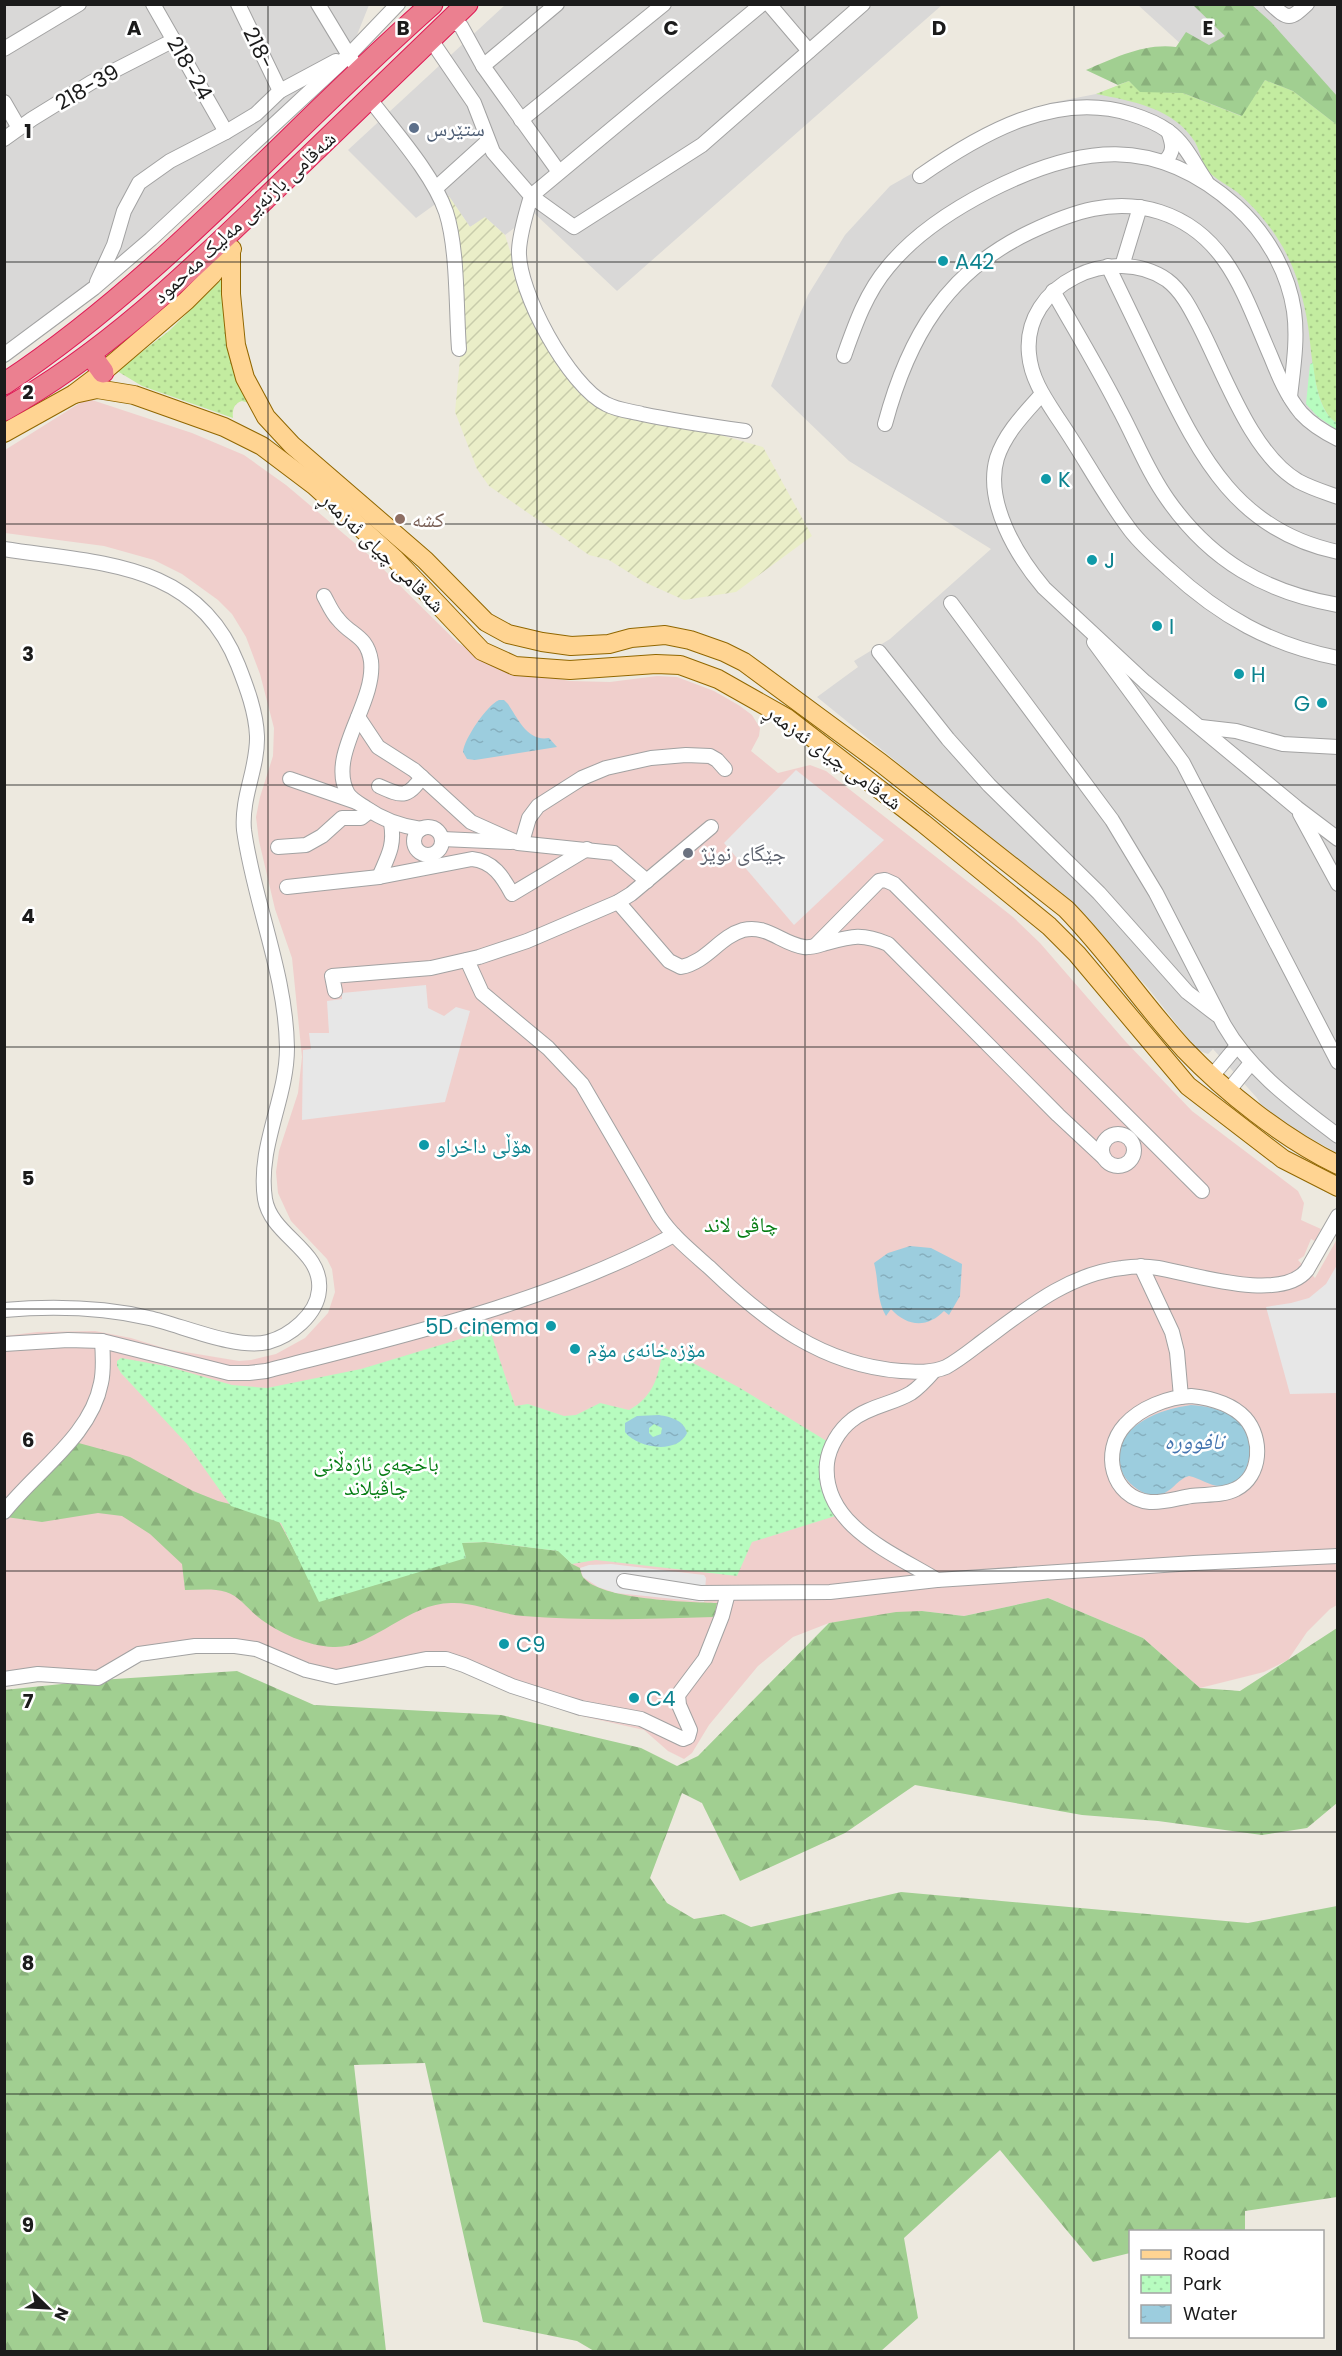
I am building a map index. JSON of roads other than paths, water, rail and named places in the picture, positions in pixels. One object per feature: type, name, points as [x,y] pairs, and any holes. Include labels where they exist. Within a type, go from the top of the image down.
[{"type":"highway","name":"شەقامی بازنەیی مەلیک مەحمود","points":[[4,410],[90,354],[153,303],[243,220],[467,4]]},
{"type":"highway","name":"شەقامی بازنەیی مەلیک مەحمود","points":[[4,384],[88,324],[140,279],[355,64],[423,8]]},
{"type":"highway","points":[[90,354],[103,372]]},
{"type":"main road","points":[[4,433],[74,394],[186,302],[212,275],[231,250],[243,220]]},
{"type":"main road","name":"شەقامی چیای ئەزمەڕ","points":[[231,250],[231,294],[236,345],[245,378],[272,425],[292,445],[426,560],[476,614],[496,628],[522,637],[571,646],[609,644],[652,636],[674,637],[708,645],[744,662],[881,763],[1066,909],[1090,933],[1183,1048],[1277,1129],[1317,1155],[1338,1165]]},
{"type":"main road","name":"شەقامی چیای ئەزمەڕ","points":[[74,394],[93,389],[123,392],[172,407],[237,433],[274,454],[315,486],[396,559],[482,651],[515,666],[570,670],[656,664],[680,665],[718,679],[808,733],[1049,926],[1077,954],[1188,1086],[1283,1159],[1338,1187]]},
{"type":"main road","points":[[237,433],[260,407]]},
{"type":"street","points":[[4,49],[79,4]]},
{"type":"street","name":"218-24","points":[[153,4],[226,132]]},
{"type":"street","name":"218-","points":[[238,4],[280,91]]},
{"type":"street","points":[[318,4],[355,64]]},
{"type":"street","points":[[6,351],[94,288],[355,64],[398,4]]},
{"type":"street","points":[[483,66],[557,4]]},
{"type":"street","points":[[521,120],[664,4]]},
{"type":"street","points":[[745,431],[627,411],[607,405],[584,388],[555,349],[526,286],[519,251],[531,196],[762,4]]},
{"type":"street","points":[[769,4],[809,51]]},
{"type":"street","points":[[431,40],[474,103],[493,152],[531,196],[574,227],[702,146],[863,4]]},
{"type":"street","points":[[1271,4],[1282,15],[1289,17],[1307,4]]},
{"type":"street","points":[[450,21],[461,26],[483,66],[559,172]]},
{"type":"street","name":"218-39","points":[[4,139],[92,82],[174,40]]},
{"type":"street","points":[[94,288],[114,245],[124,211],[139,183],[170,161],[256,114],[280,91],[355,64]]},
{"type":"street","points":[[369,98],[436,188],[446,213],[452,242],[459,349]]},
{"type":"street","points":[[4,102],[19,128]]},
{"type":"street","points":[[920,176],[944,159],[995,132],[1049,111],[1094,106],[1117,109],[1154,122],[1168,131],[1191,155],[1208,184]]},
{"type":"street","points":[[1164,162],[1173,152],[1173,144],[1168,131]]},
{"type":"street","points":[[436,188],[488,141]]},
{"type":"street","points":[[844,356],[861,311],[888,267],[928,229],[978,196],[1032,170],[1074,157],[1116,153],[1164,162],[1208,184],[1242,212],[1270,245],[1293,303],[1295,328],[1290,397]]},
{"type":"street","points":[[885,424],[903,368],[915,340],[949,292],[969,273],[1015,239],[1073,213],[1120,204],[1175,217],[1206,237],[1234,273],[1284,388],[1308,420],[1338,439]]},
{"type":"street","points":[[1140,207],[1115,266],[1187,429],[1222,482],[1254,513],[1270,525],[1307,543],[1338,552]]},
{"type":"street","points":[[1338,497],[1297,480],[1276,463],[1254,435],[1193,314],[1178,291],[1156,274],[1132,266],[1115,266],[1077,275],[1053,291],[1038,312],[1029,340],[1031,364],[1042,394],[1084,456],[1129,530],[1188,586],[1237,622],[1269,638],[1307,652],[1338,658]]},
{"type":"street","points":[[1053,291],[1095,363],[1149,469],[1167,499],[1187,525],[1233,567],[1258,581],[1301,597],[1338,605]]},
{"type":"street","points":[[1042,394],[1016,424],[1005,441],[998,458],[994,479],[1000,511],[1017,552],[1044,588],[1145,682],[1297,808],[1338,839]]},
{"type":"street","points":[[4,549],[118,567],[157,579],[185,594],[204,609],[223,634],[237,662],[252,706],[257,734],[254,765],[244,805],[244,830],[282,994],[287,1045],[284,1079],[265,1160],[265,1198],[273,1222],[309,1258],[317,1275],[319,1291],[311,1311],[296,1327],[278,1338],[260,1343],[236,1341],[124,1313],[39,1308],[4,1310]]},
{"type":"street","points":[[324,596],[338,620],[363,640],[369,653],[371,682],[348,741],[344,768],[348,793],[356,802]]},
{"type":"street","points":[[951,603],[1112,820],[1155,892],[1237,1046],[1275,1086],[1338,1136]]},
{"type":"street","points":[[1077,619],[1183,763],[1338,1062]]},
{"type":"street","points":[[879,652],[988,785],[1108,903],[1187,992],[1219,1016]]},
{"type":"street","points":[[358,717],[378,747],[422,777],[471,822],[520,842]]},
{"type":"street","points":[[1199,727],[1236,731],[1283,744],[1338,747]]},
{"type":"street","points":[[520,842],[534,810],[568,786],[606,768],[651,758],[686,755],[710,756],[725,769]]},
{"type":"street","points":[[378,786],[404,794],[413,789],[422,777]]},
{"type":"street","points":[[290,779],[356,802],[391,823],[421,829]]},
{"type":"street","points":[[1297,808],[1338,884]]},
{"type":"street","points":[[278,847],[306,845],[322,836],[338,819],[347,816],[361,818],[370,811]]},
{"type":"street","points":[[379,877],[394,839],[391,823]]},
{"type":"street","points":[[427,827],[436,830],[442,839],[441,846],[435,853],[422,854],[414,843],[416,834],[427,827]]},
{"type":"street","points":[[335,991],[332,976],[430,968],[467,960],[526,941],[618,902],[647,881],[711,827]]},
{"type":"street","points":[[442,839],[520,842],[614,853],[647,881]]},
{"type":"street","points":[[287,887],[379,877],[460,860],[478,859],[496,869],[512,894],[587,849]]},
{"type":"street","points":[[813,947],[876,883],[881,880],[891,882],[1202,1191]]},
{"type":"street","points":[[618,902],[669,961],[681,967],[703,958],[732,934],[751,928],[765,931],[801,947],[813,947],[853,936],[869,936],[888,944],[1103,1157]]},
{"type":"street","points":[[467,960],[482,993],[548,1048],[582,1084],[659,1216],[674,1235],[740,1297],[807,1345],[860,1365],[900,1371],[934,1371]]},
{"type":"street","points":[[1213,1075],[1237,1046]]},
{"type":"street","points":[[1229,1090],[1251,1063]]},
{"type":"street","points":[[937,1580],[873,1541],[844,1517],[831,1496],[827,1474],[830,1453],[846,1425],[859,1415],[909,1394],[934,1371],[956,1361],[1036,1302],[1068,1283],[1101,1272],[1141,1266],[1221,1282],[1260,1285],[1291,1281],[1301,1277],[1307,1270],[1338,1216]]},
{"type":"street","points":[[4,1344],[68,1340],[102,1341],[229,1373],[266,1371],[455,1321],[520,1300],[635,1255],[674,1235]]},
{"type":"street","points":[[1141,1266],[1172,1332],[1177,1352],[1181,1397]]},
{"type":"street","points":[[4,1512],[74,1437],[88,1418],[101,1384],[102,1341]]},
{"type":"street","points":[[1181,1397],[1210,1399],[1230,1407],[1244,1417],[1255,1438],[1257,1455],[1255,1468],[1247,1480],[1230,1491],[1157,1502],[1138,1498],[1121,1487],[1115,1477],[1111,1454],[1114,1440],[1134,1416],[1150,1407],[1181,1397]]},
{"type":"street","points":[[624,1581],[700,1593],[830,1592],[937,1580],[1338,1556]]},
{"type":"street","points":[[4,1679],[38,1674],[98,1678],[139,1654],[195,1646],[235,1646],[256,1649],[306,1670],[336,1677],[435,1658],[454,1660],[512,1686],[572,1705],[641,1719],[683,1739],[688,1737],[690,1730],[678,1706],[678,1695],[705,1659],[722,1616],[728,1593]]},
{"type":"water","points":[[499,700],[504,700],[508,704],[529,733],[549,738],[557,747],[475,760],[467,759],[463,752],[464,746],[472,731],[488,708]]},
{"type":"water","points":[[910,1246],[931,1248],[962,1264],[960,1296],[949,1315],[944,1311],[938,1317],[924,1323],[911,1322],[891,1309],[886,1316],[881,1303],[874,1263],[888,1253]]},
{"type":"water","name":"نافوورە","points":[[1191,1405],[1226,1413],[1242,1425],[1247,1433],[1250,1453],[1244,1472],[1238,1480],[1220,1486],[1189,1476],[1163,1494],[1147,1494],[1137,1489],[1125,1477],[1120,1463],[1120,1449],[1125,1438],[1143,1421],[1154,1415]]},
{"type":"water","points":[[659,1415],[672,1418],[683,1425],[687,1433],[682,1440],[666,1447],[638,1442],[625,1432],[625,1423],[637,1416]],"holes":[[[654,1424],[662,1428],[661,1434],[653,1437],[649,1433],[649,1428]]]},
{"type":"place","name":"ستێرس","points":[[414,128]]},
{"type":"place","name":"A42","points":[[943,261]]},
{"type":"place","name":"K","points":[[1046,479]]},
{"type":"place","name":"كشه","points":[[400,519]]},
{"type":"place","name":"J","points":[[1092,560]]},
{"type":"place","name":"I","points":[[1157,626]]},
{"type":"place","name":"H","points":[[1239,674]]},
{"type":"place","name":"G","points":[[1322,703]]},
{"type":"place","name":"جێگای نوێژ","points":[[688,853]]},
{"type":"place","name":"هۆڵی داخراو","points":[[424,1145]]},
{"type":"place","name":"5D cinema","points":[[551,1326]]},
{"type":"place","name":"مۆزەخانەی مۆم","points":[[575,1349]]},
{"type":"place","name":"C9","points":[[504,1644]]},
{"type":"place","name":"C4","points":[[634,1698]]},
{"type":"park label","name":"چاڤی لاند","points":[[741,1224]]},
{"type":"park label","name":"باخچەی ئاژەڵانی چاڤیلاند","points":[[376,1475]]}]
